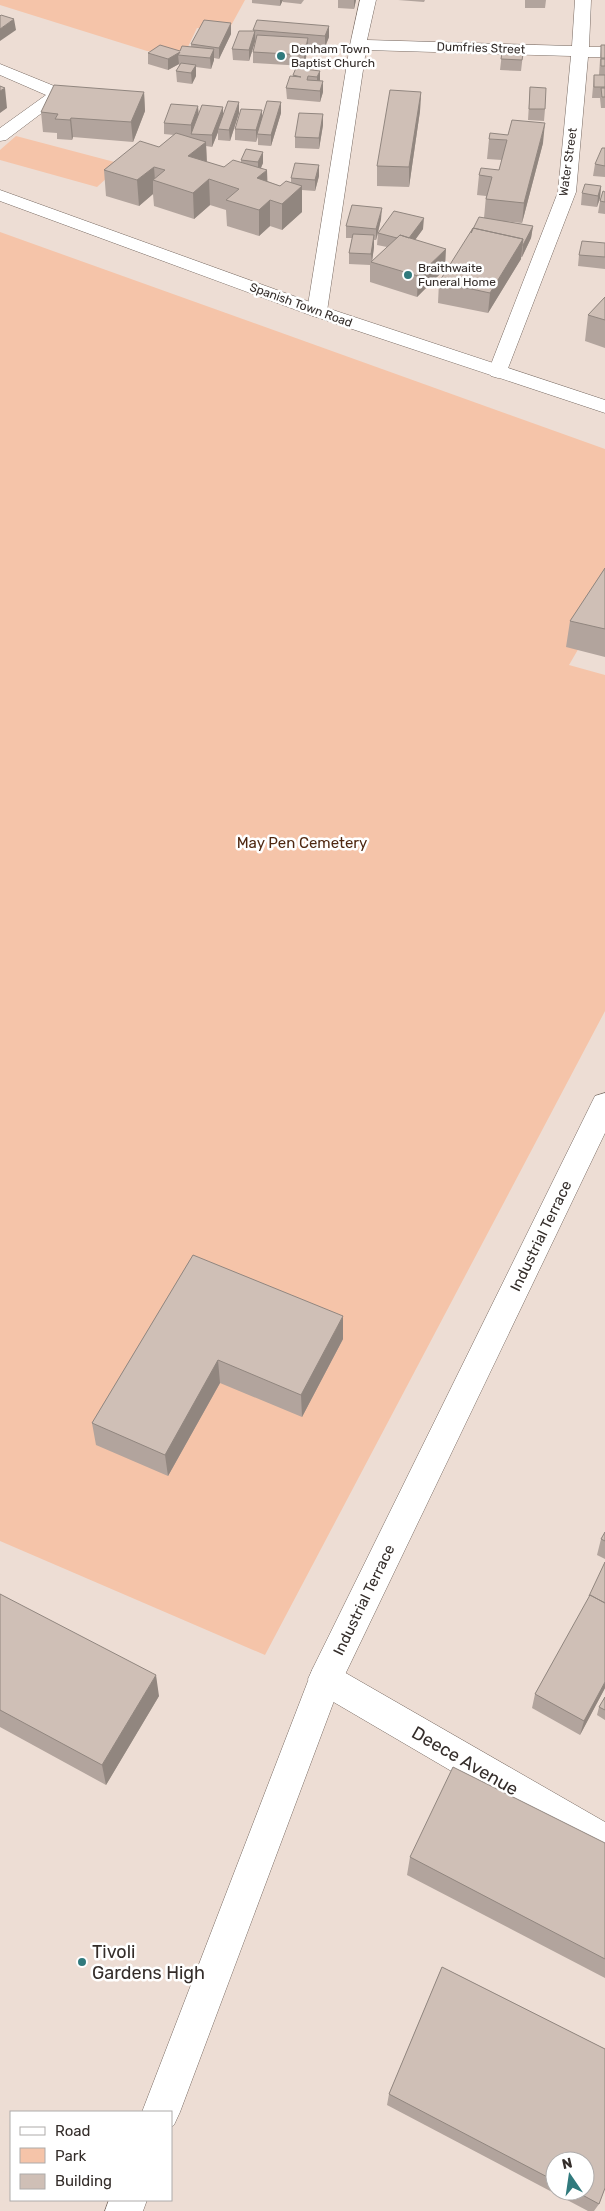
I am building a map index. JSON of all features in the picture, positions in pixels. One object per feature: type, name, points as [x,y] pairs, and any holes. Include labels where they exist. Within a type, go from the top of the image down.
[{"type":"street","points":[[317,311],[358,45],[368,0]]},
{"type":"street","name":"Water Street","points":[[498,372],[567,192],[583,0]]},
{"type":"street","name":"Dumfries Street","points":[[358,45],[605,52]]},
{"type":"street","points":[[0,69],[58,94],[0,136]]},
{"type":"street","name":"Spanish Town Road","points":[[0,195],[317,311],[605,407]]},
{"type":"street","name":"Industrial Terrace","points":[[161,2111],[325,1679],[605,1104]]},
{"type":"street","name":"Deece Avenue","points":[[325,1679],[605,1842]]},
{"type":"green space","points":[[0,0],[245,0],[228,31],[197,28],[185,53],[175,55],[147,51],[0,5]]},
{"type":"green space","points":[[16,136],[122,164],[97,187],[0,160],[0,150]]},
{"type":"green space","name":"May Pen Cemetery","points":[[0,232],[605,449],[605,603],[569,665],[605,675],[605,1011],[265,1655],[0,1541]]},
{"type":"building","points":[[0,16],[14,19],[0,29]]},
{"type":"building","points":[[204,20],[231,23],[219,48],[191,44]]},
{"type":"building","points":[[257,20],[329,26],[325,36],[253,30]]},
{"type":"building","points":[[239,31],[255,31],[249,50],[232,49]]},
{"type":"building","points":[[257,35],[308,38],[304,55],[253,52]]},
{"type":"building","points":[[160,45],[180,51],[182,46],[214,49],[210,58],[178,55],[180,52],[168,59],[148,53]]},
{"type":"building","points":[[601,45],[605,45],[605,58],[601,58]]},
{"type":"building","points":[[502,53],[523,54],[522,60],[501,59]]},
{"type":"building","points":[[601,59],[605,59],[605,66],[601,66]]},
{"type":"building","points":[[181,63],[196,65],[191,73],[176,71]]},
{"type":"building","points":[[296,68],[320,71],[317,77],[308,76],[307,80],[323,81],[320,91],[286,88],[290,76],[301,77],[293,75]]},
{"type":"building","points":[[594,75],[605,75],[605,87],[594,87]]},
{"type":"building","points":[[54,85],[144,92],[131,122],[71,118],[70,120],[55,119],[58,114],[41,112]]},
{"type":"building","points":[[530,87],[546,88],[545,109],[529,109]]},
{"type":"building","points":[[601,88],[605,88],[605,97],[602,97]]},
{"type":"building","points":[[390,90],[421,92],[409,167],[377,166]]},
{"type":"building","points":[[228,101],[239,102],[229,130],[218,129]]},
{"type":"building","points":[[267,101],[281,102],[271,135],[257,134]]},
{"type":"building","points":[[171,104],[198,106],[191,125],[164,123]]},
{"type":"building","points":[[202,105],[223,107],[212,135],[191,134]]},
{"type":"building","points":[[241,109],[262,110],[256,130],[235,129]]},
{"type":"building","points":[[299,113],[323,114],[319,138],[295,137]]},
{"type":"building","points":[[512,120],[545,123],[524,203],[486,199],[492,177],[479,175],[481,168],[499,170],[507,140],[489,139],[490,133],[508,135]]},
{"type":"building","points":[[176,133],[206,142],[188,156],[224,167],[233,160],[267,170],[257,178],[280,186],[286,181],[302,186],[282,204],[270,200],[259,210],[226,200],[239,189],[209,179],[193,193],[153,180],[165,170],[154,167],[137,180],[104,170],[140,141],[159,147]]},
{"type":"building","points":[[602,148],[605,148],[605,166],[595,164]]},
{"type":"building","points":[[246,149],[263,152],[258,162],[241,160]]},
{"type":"building","points":[[295,163],[319,165],[315,180],[291,178]]},
{"type":"building","points":[[585,184],[601,186],[598,196],[582,193]]},
{"type":"building","points":[[603,191],[605,192],[605,202],[600,201]]},
{"type":"building","points":[[352,205],[382,208],[376,229],[346,226]]},
{"type":"building","points":[[394,211],[424,218],[409,238],[400,235],[397,238],[378,233]]},
{"type":"building","points":[[479,217],[533,226],[523,245],[523,239],[473,228]]},
{"type":"building","points":[[473,228],[523,239],[490,293],[439,282]]},
{"type":"building","points":[[353,234],[374,235],[371,254],[349,253]]},
{"type":"building","points":[[400,235],[446,249],[418,276],[371,262]]},
{"type":"building","points":[[582,241],[605,243],[605,257],[579,255]]},
{"type":"building","points":[[605,297],[605,320],[588,315]]},
{"type":"building","points":[[605,568],[605,629],[570,621]]},
{"type":"building","points":[[193,1255],[343,1316],[301,1395],[218,1360],[165,1455],[92,1423]]},
{"type":"building","points":[[605,1532],[605,1541],[601,1539]]},
{"type":"building","points":[[605,1562],[605,1603],[589,1596]]},
{"type":"building","points":[[0,1594],[156,1675],[102,1765],[0,1710]]},
{"type":"building","points":[[590,1595],[605,1603],[605,1682],[584,1721],[535,1694]]},
{"type":"building","points":[[605,1697],[605,1710],[599,1707]]},
{"type":"building","points":[[453,1767],[605,1843],[605,1959],[410,1857]]},
{"type":"building","points":[[442,1967],[605,2049],[605,2188],[599,2204],[593,2201],[595,2201],[595,2151],[545,2151],[545,2176],[389,2094]]},
{"type":"place","name":"Denham Town Baptist Church","points":[[281,56]]},
{"type":"place","name":"Braithwaite Funeral Home","points":[[408,275]]},
{"type":"place","name":"Tivoli Gardens High","points":[[82,1962]]}]
